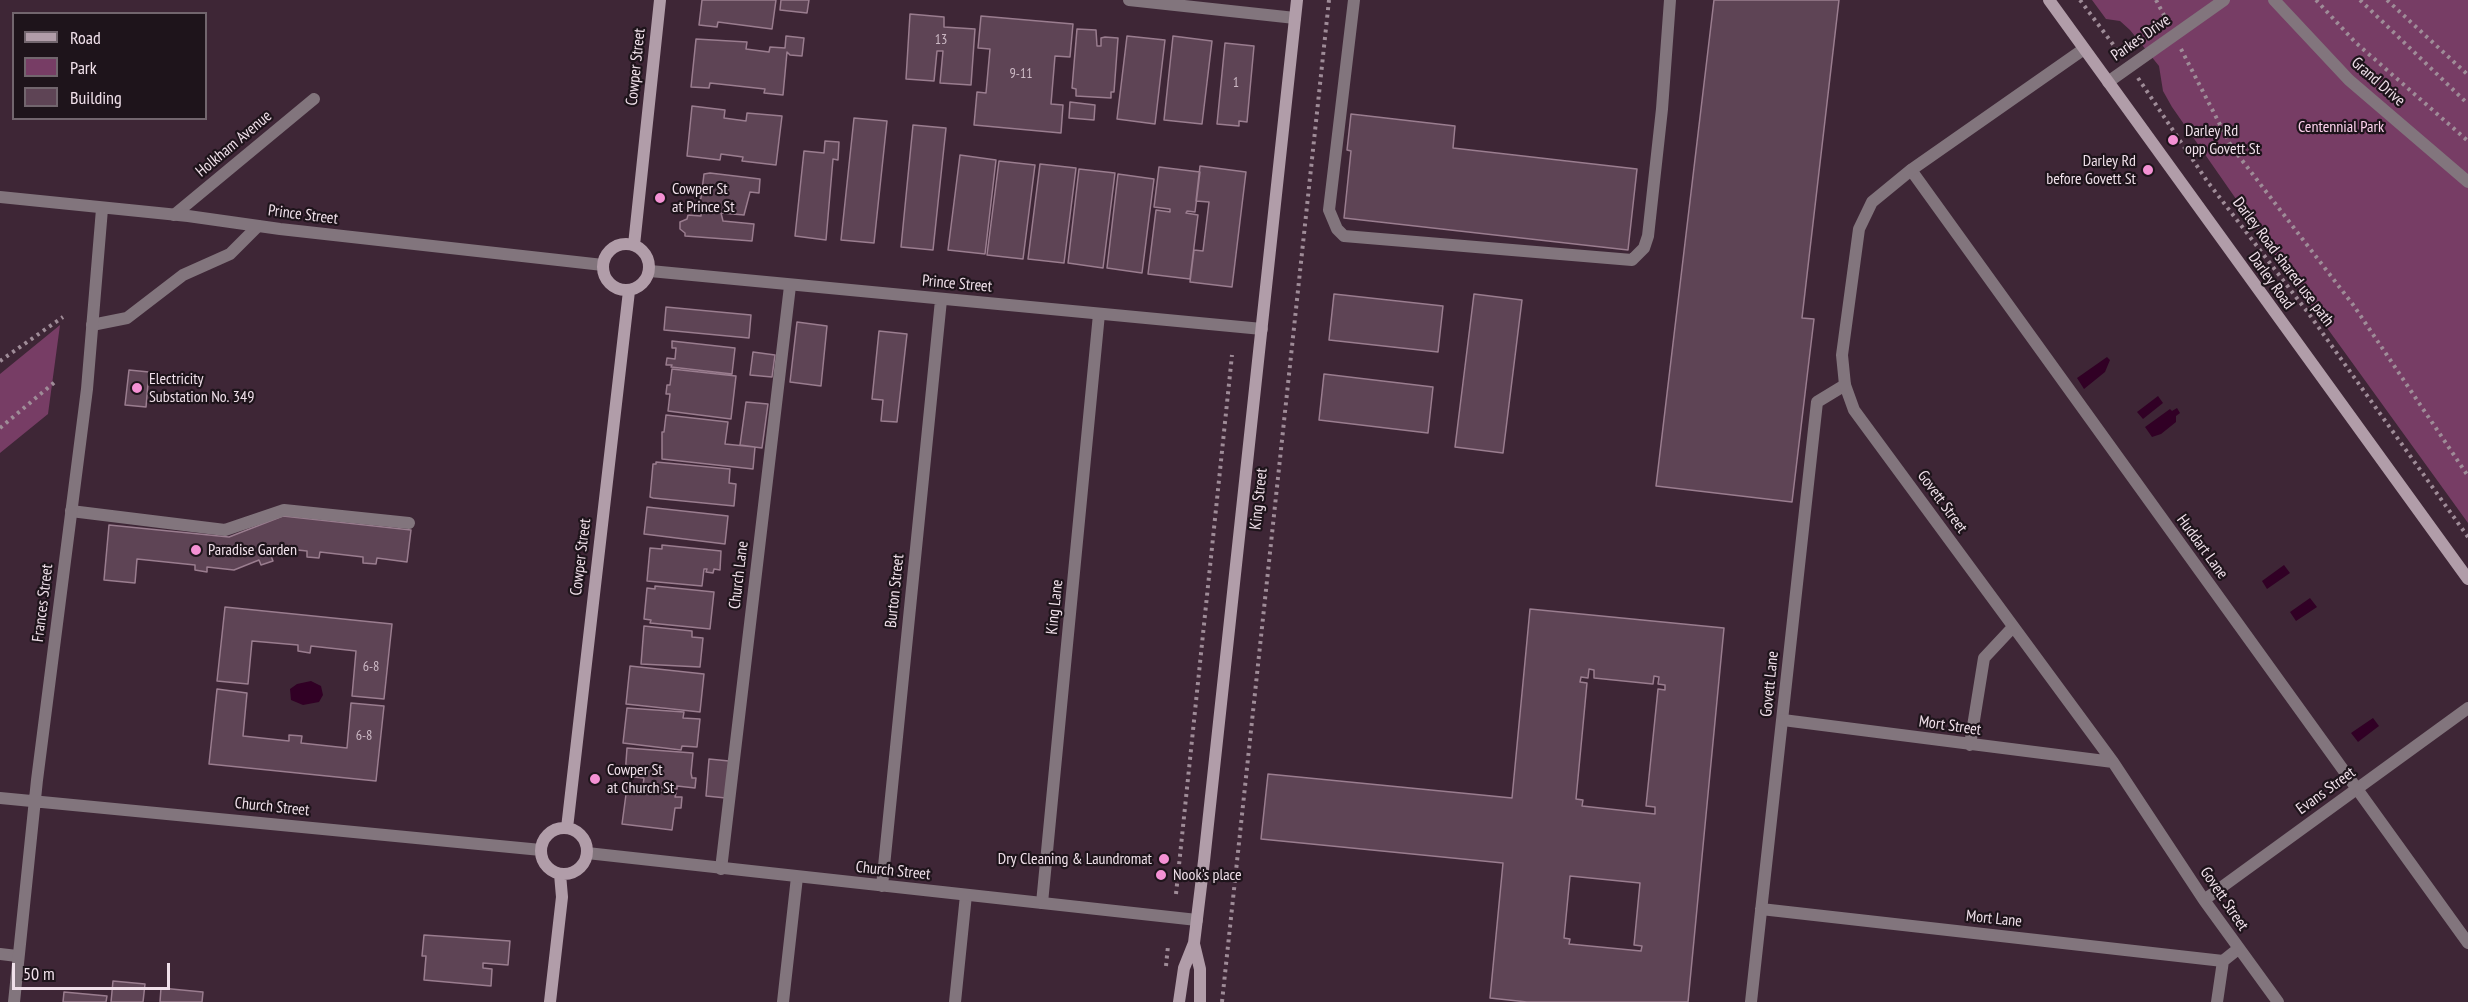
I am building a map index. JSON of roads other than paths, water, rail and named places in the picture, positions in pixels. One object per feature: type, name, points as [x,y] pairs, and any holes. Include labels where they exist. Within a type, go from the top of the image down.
[{"type":"main road","name":"Cowper Street","points":[[634,245],[660,0]]},
{"type":"main road","name":"King Street","points":[[1179,1002],[1184,968],[1194,943],[1197,920],[1297,0]]},
{"type":"main road","name":"Darley Road","points":[[2049,0],[2468,579]]},
{"type":"main road","points":[[620,244],[634,245],[640,248],[648,258],[650,271],[643,284],[629,291],[613,287],[604,274],[603,266],[608,252],[620,244]]},
{"type":"main road","name":"Cowper Street","points":[[567,828],[629,291]]},
{"type":"main road","points":[[567,828],[580,835],[585,842],[585,860],[578,869],[568,874],[560,874],[547,867],[541,850],[542,843],[549,833],[556,829],[567,828]]},
{"type":"main road","points":[[550,1002],[562,897],[560,874]]},
{"type":"main road","name":"King Street","points":[[1194,943],[1200,969],[1200,1002]]},
{"type":"street","points":[[1130,0],[1295,18]]},
{"type":"street","points":[[1354,0],[1329,210],[1337,229],[1344,236],[1632,260],[1644,248],[1648,236],[1662,110],[1670,0]]},
{"type":"street","name":"Parkes Drive","points":[[2108,82],[2224,0]]},
{"type":"street","name":"Grand Drive","points":[[2274,0],[2349,81],[2468,182]]},
{"type":"street","name":"Govett Street","points":[[2084,49],[1911,170],[1872,202],[1859,229],[1842,355],[1845,385],[1854,410],[2113,762],[2204,900],[2278,1002]]},
{"type":"street","name":"Holkham Avenue","points":[[174,215],[314,99]]},
{"type":"street","name":"Huddart Lane","points":[[1911,170],[2468,943]]},
{"type":"street","name":"Prince Street","points":[[0,197],[174,215],[603,266]]},
{"type":"street","name":"Frances Street","points":[[14,1002],[34,800],[88,373],[102,209]]},
{"type":"street","points":[[92,325],[127,318],[189,272],[230,254],[258,226]]},
{"type":"street","name":"Prince Street","points":[[650,271],[1262,329]]},
{"type":"street","name":"Church Lane","points":[[721,869],[790,286]]},
{"type":"street","name":"Burton Street","points":[[882,886],[941,300]]},
{"type":"street","name":"King Lane","points":[[1042,903],[1099,314]]},
{"type":"street","name":"Govett Lane","points":[[1751,1002],[1817,402],[1845,385]]},
{"type":"street","points":[[71,511],[225,530],[284,510],[409,523]]},
{"type":"street","points":[[1970,745],[1984,658],[2013,627]]},
{"type":"street","name":"Evans Street","points":[[2204,900],[2468,708]]},
{"type":"street","name":"Mort Street","points":[[1783,720],[2113,762]]},
{"type":"street","name":"Church Street","points":[[0,798],[541,850]]},
{"type":"street","name":"Church Street","points":[[586,853],[1197,920]]},
{"type":"street","points":[[783,1002],[797,877]]},
{"type":"street","points":[[955,1002],[966,895]]},
{"type":"street","name":"Mort Lane","points":[[1761,909],[2223,961]]},
{"type":"street","points":[[2217,1002],[2223,961],[2238,949]]},
{"type":"street","points":[[0,954],[18,956]]},
{"type":"place","name":"Darley Rd opp Govett St","points":[[2173,140]]},
{"type":"place","name":"Darley Rd before Govett St","points":[[2148,170]]},
{"type":"place","name":"Cowper St at Prince St","points":[[660,198]]},
{"type":"place","name":"Electricity Substation No. 349","points":[[137,388]]},
{"type":"place","name":"Paradise Garden","points":[[196,550]]},
{"type":"place","name":"Cowper St at Church St","points":[[595,779]]},
{"type":"place","name":"Dry Cleaning & Laundromat","points":[[1164,859]]},
{"type":"place","name":"Nook's place","points":[[1161,875]]},
{"type":"park label","name":"Centennial Park","points":[[2341,127]]}]
